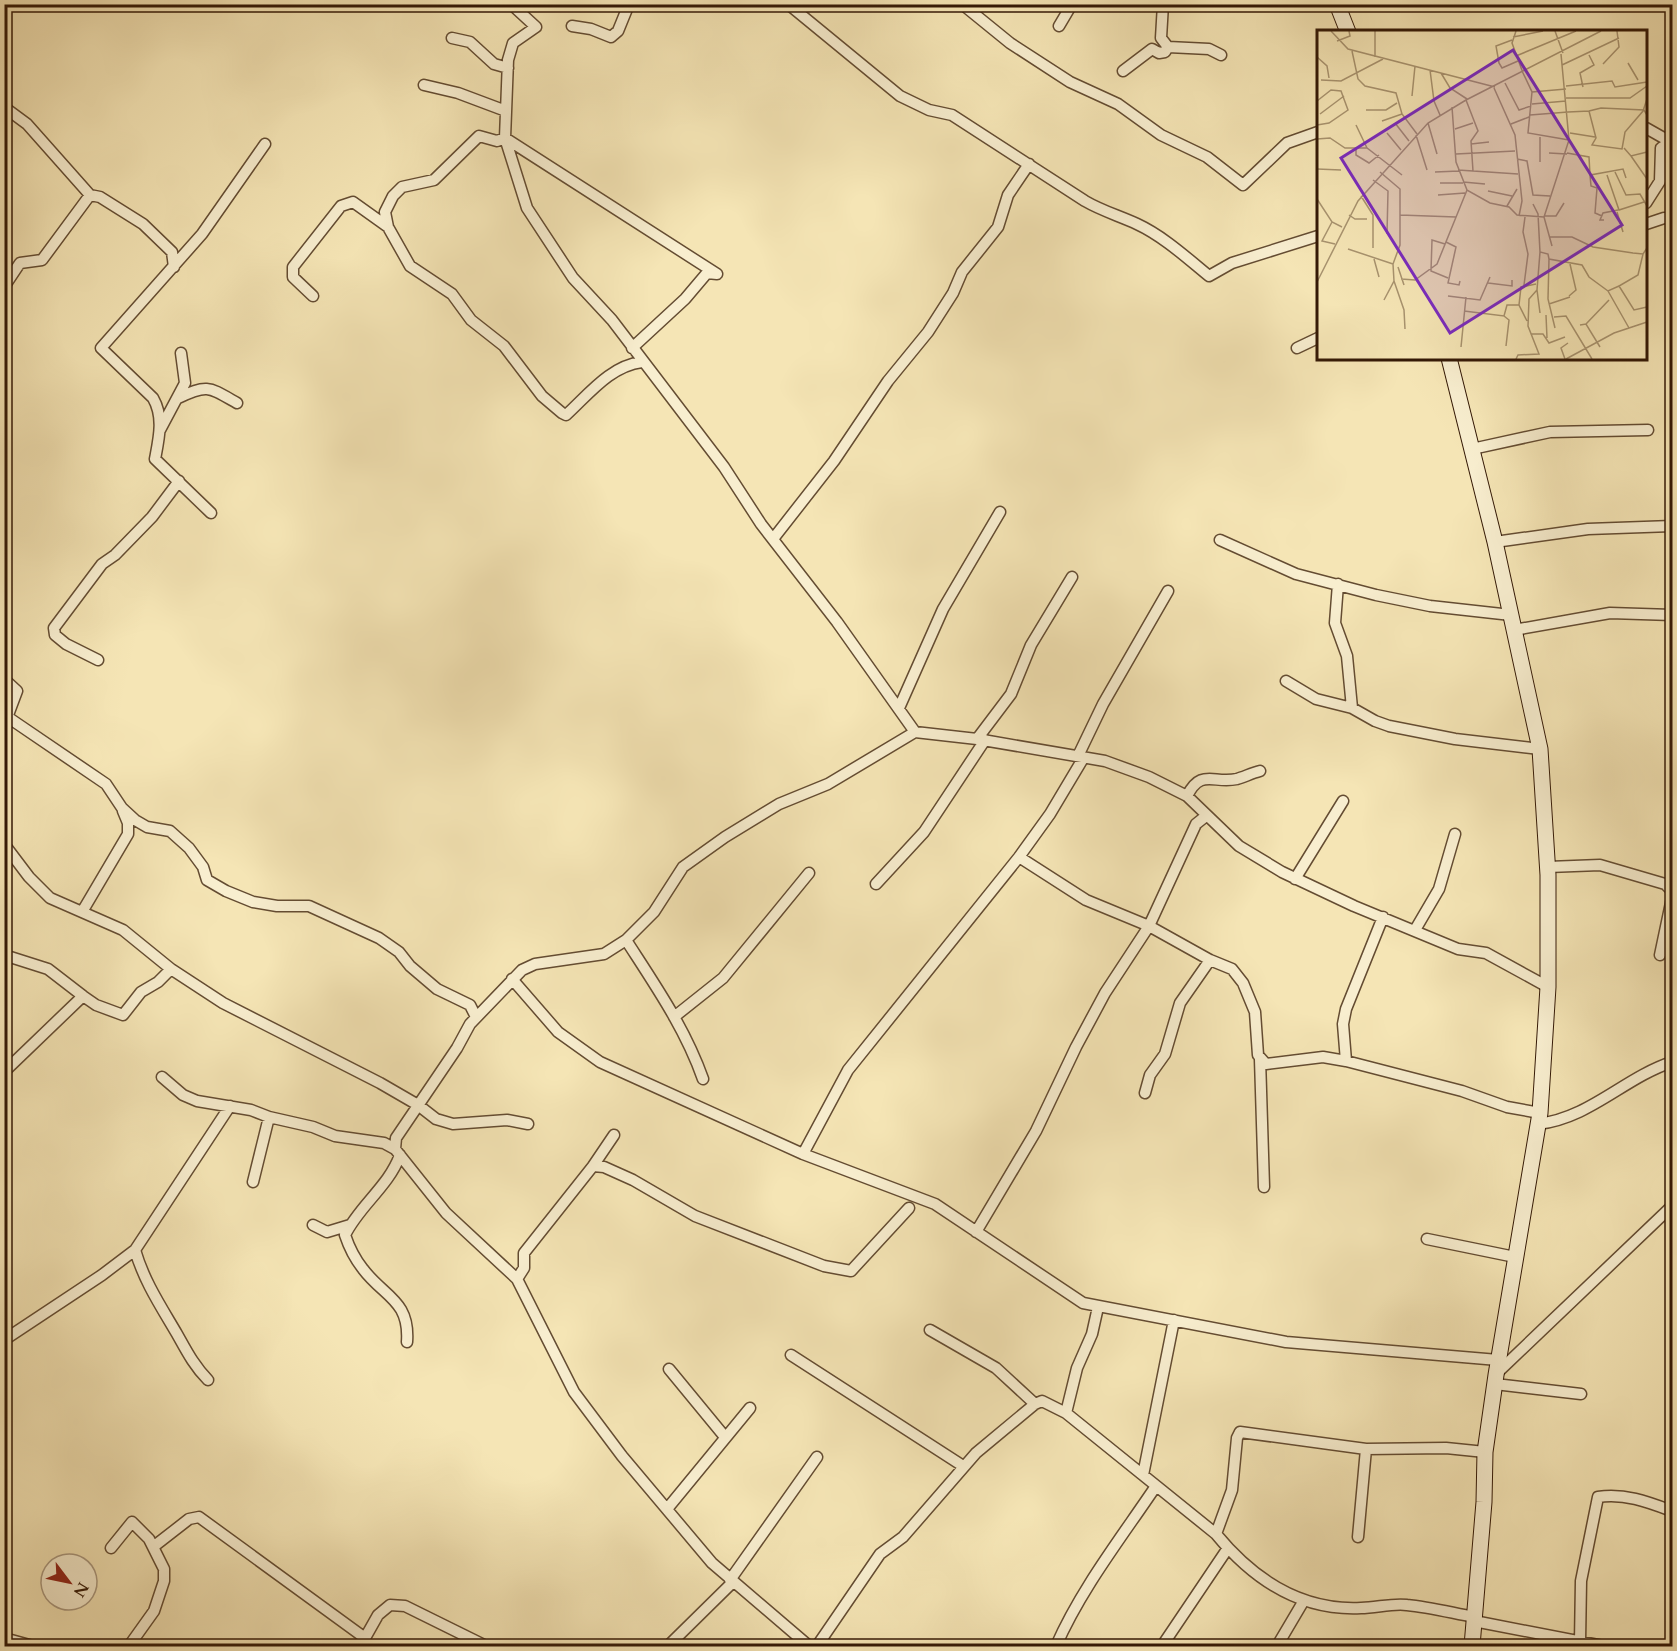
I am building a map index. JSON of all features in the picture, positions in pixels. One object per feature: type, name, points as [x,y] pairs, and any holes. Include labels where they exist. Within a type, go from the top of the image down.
[{"type":"street","points":[[511,4],[536,27],[513,43],[509,50],[508,68],[505,138],[527,208],[573,278],[612,320],[724,467],[773,539],[837,622],[915,732]]},
{"type":"street","points":[[572,26],[591,29],[612,37],[618,31],[629,4]]},
{"type":"street","points":[[788,4],[900,96],[929,110],[952,115],[1107,214],[1138,224],[1182,253],[1209,276],[1232,263],[1317,236]]},
{"type":"street","points":[[962,4],[1010,43],[1070,82],[1118,104],[1161,135],[1207,157],[1243,185],[1287,142],[1317,132]]},
{"type":"street","points":[[1059,26],[1072,4]]},
{"type":"street","points":[[1163,4],[1165,43]]},
{"type":"street","points":[[1337,4],[1347,30]]},
{"type":"street","points":[[452,38],[471,42],[494,64],[508,68]]},
{"type":"street","points":[[1123,71],[1152,49],[1165,43],[1209,49],[1221,55]]},
{"type":"street","points":[[424,85],[458,93],[506,111]]},
{"type":"street","points":[[4,108],[27,124],[90,195],[100,197],[143,224],[172,252],[174,267]]},
{"type":"street","points":[[1647,129],[1671,141],[1661,148],[1660,181],[1647,201]]},
{"type":"street","points":[[505,138],[497,141],[479,136],[434,180],[402,187],[386,204],[388,226],[410,266],[452,294],[471,320],[504,346],[542,396],[566,415],[600,383],[626,364],[642,362]]},
{"type":"street","points":[[505,138],[717,274],[708,273],[685,299],[632,348]]},
{"type":"street","points":[[211,513],[155,459],[160,430],[159,408],[153,398],[101,348],[202,234],[265,144]]},
{"type":"street","points":[[773,539],[834,461],[888,381],[928,332],[953,293],[962,272],[998,227],[1008,195],[1029,164]]},
{"type":"street","points":[[4,287],[20,263],[42,261],[90,195]]},
{"type":"street","points":[[313,296],[292,277],[293,267],[341,206],[353,202],[388,226]]},
{"type":"street","points":[[1647,224],[1672,218]]},
{"type":"street","points":[[1298,348],[1317,338]]},
{"type":"street","points":[[160,430],[185,383],[182,352]]},
{"type":"street","points":[[1450,360],[1495,542],[1540,749],[1548,867],[1548,987],[1539,1118],[1485,1452],[1484,1502],[1472,1647]]},
{"type":"street","points":[[178,399],[200,388],[214,390],[237,403]]},
{"type":"street","points":[[1472,449],[1550,432],[1648,430]]},
{"type":"street","points":[[98,660],[66,644],[55,635],[54,628],[102,564],[115,555],[152,517],[179,481]]},
{"type":"street","points":[[899,708],[943,609],[1000,512]]},
{"type":"street","points":[[1495,542],[1588,529],[1672,526]]},
{"type":"street","points":[[1220,540],[1296,574],[1513,623],[1610,613],[1672,615]]},
{"type":"street","points":[[876,884],[924,832],[1011,693],[1031,645],[1072,577]]},
{"type":"street","points":[[1338,584],[1335,623],[1347,656],[1352,708]]},
{"type":"street","points":[[803,1154],[849,1070],[1019,857],[1050,814],[1081,756],[1103,704],[1168,591]]},
{"type":"street","points":[[4,679],[17,691],[7,721],[106,783],[122,808],[128,823],[128,834],[82,912]]},
{"type":"street","points":[[1286,681],[1316,699],[1352,708],[1389,726],[1455,739],[1540,749]]},
{"type":"street","points":[[407,1342],[406,1321],[400,1305],[363,1270],[349,1247],[345,1235],[394,1170],[397,1148],[418,1105],[476,1017],[512,979],[535,964],[604,954],[626,940],[654,912],[683,867],[704,855],[725,837],[779,804],[828,784],[915,732],[981,739],[1081,756],[1105,761],[1149,777],[1187,796],[1239,846],[1295,879],[1458,949],[1486,953],[1548,987]]},
{"type":"street","points":[[1187,796],[1193,784],[1202,779],[1236,779],[1260,771]]},
{"type":"street","points":[[1295,879],[1343,801]]},
{"type":"street","points":[[122,808],[147,827],[170,831],[189,848],[203,867],[207,880],[253,902],[277,906],[309,906],[379,938],[399,952],[410,966],[437,989],[470,1005],[476,1017]]},
{"type":"street","points":[[976,1232],[1040,1123],[1105,993],[1149,926],[1178,868],[1196,824],[1206,816]]},
{"type":"street","points":[[1415,930],[1439,889],[1455,834]]},
{"type":"street","points":[[4,844],[29,877],[50,898],[123,930],[142,942],[171,969],[223,1003],[418,1105],[436,1119],[453,1124],[507,1120],[528,1124]]},
{"type":"street","points":[[1019,857],[1086,900],[1149,926],[1210,960],[1232,969],[1251,1000],[1257,1022],[1264,1187]]},
{"type":"street","points":[[1548,867],[1600,865],[1665,884],[1672,891]]},
{"type":"street","points":[[674,1017],[723,978],[809,873]]},
{"type":"street","points":[[1660,955],[1672,898]]},
{"type":"street","points":[[1346,1061],[1343,1024],[1346,1010],[1383,917]]},
{"type":"street","points":[[626,940],[653,979],[694,1053],[703,1079]]},
{"type":"street","points":[[4,955],[48,969],[96,1005],[123,1015],[141,993],[158,982],[171,969]]},
{"type":"street","points":[[1144,1093],[1150,1074],[1165,1054],[1180,1003],[1210,960]]},
{"type":"street","points":[[512,979],[558,1032],[600,1062],[803,1154],[935,1204],[1083,1303],[1286,1342],[1496,1373],[1581,1394]]},
{"type":"street","points":[[4,1072],[83,996]]},
{"type":"street","points":[[1260,1059],[1266,1064],[1323,1057],[1346,1061],[1453,1088],[1539,1118],[1558,1121],[1584,1112],[1648,1072],[1672,1062]]},
{"type":"street","points":[[162,1077],[189,1098],[251,1110],[269,1117],[313,1127],[335,1137],[384,1143],[397,1148],[446,1213],[516,1279],[579,1399],[667,1509],[712,1563],[809,1647]]},
{"type":"street","points":[[4,1340],[102,1275],[135,1250],[230,1106]]},
{"type":"street","points":[[253,1182],[269,1117]]},
{"type":"street","points":[[516,1279],[524,1268],[524,1253],[593,1166],[614,1135]]},
{"type":"street","points":[[593,1166],[604,1167],[633,1180],[694,1216],[824,1266],[851,1271],[909,1208]]},
{"type":"street","points":[[1496,1373],[1520,1354],[1672,1206]]},
{"type":"street","points":[[313,1225],[327,1232],[350,1226]]},
{"type":"street","points":[[1427,1239],[1515,1257]]},
{"type":"street","points":[[135,1250],[143,1276],[156,1301],[197,1369],[208,1380]]},
{"type":"street","points":[[1066,1413],[1077,1368],[1092,1334],[1098,1307]]},
{"type":"street","points":[[1143,1475],[1174,1320]]},
{"type":"street","points":[[930,1330],[996,1368],[1035,1404]]},
{"type":"street","points":[[790,1355],[963,1466]]},
{"type":"street","points":[[669,1369],[725,1437]]},
{"type":"street","points":[[817,1647],[880,1554],[903,1536],[963,1466],[1035,1404],[1042,1401],[1066,1413],[1216,1534],[1228,1548],[1281,1590],[1303,1602],[1360,1609],[1405,1604],[1603,1647]]},
{"type":"street","points":[[667,1509],[750,1408]]},
{"type":"street","points":[[1216,1534],[1232,1490],[1237,1438],[1240,1432],[1366,1449],[1446,1448],[1485,1452]]},
{"type":"street","points":[[1358,1538],[1366,1449]]},
{"type":"street","points":[[668,1647],[731,1581],[817,1456]]},
{"type":"street","points":[[1056,1647],[1064,1628],[1156,1486]]},
{"type":"street","points":[[1580,1642],[1581,1581],[1598,1497],[1615,1494],[1643,1500],[1672,1512]]},
{"type":"street","points":[[153,1547],[189,1518],[199,1517],[363,1642],[378,1615],[390,1605],[405,1606],[488,1647],[499,1647]]},
{"type":"street","points":[[111,1548],[132,1522],[138,1526],[153,1547],[164,1569],[164,1581],[154,1611],[129,1647]]},
{"type":"street","points":[[1162,1647],[1228,1548]]},
{"type":"street","points":[[1277,1647],[1303,1602]]},
{"type":"street","points":[[4,1638],[33,1647]]}]
